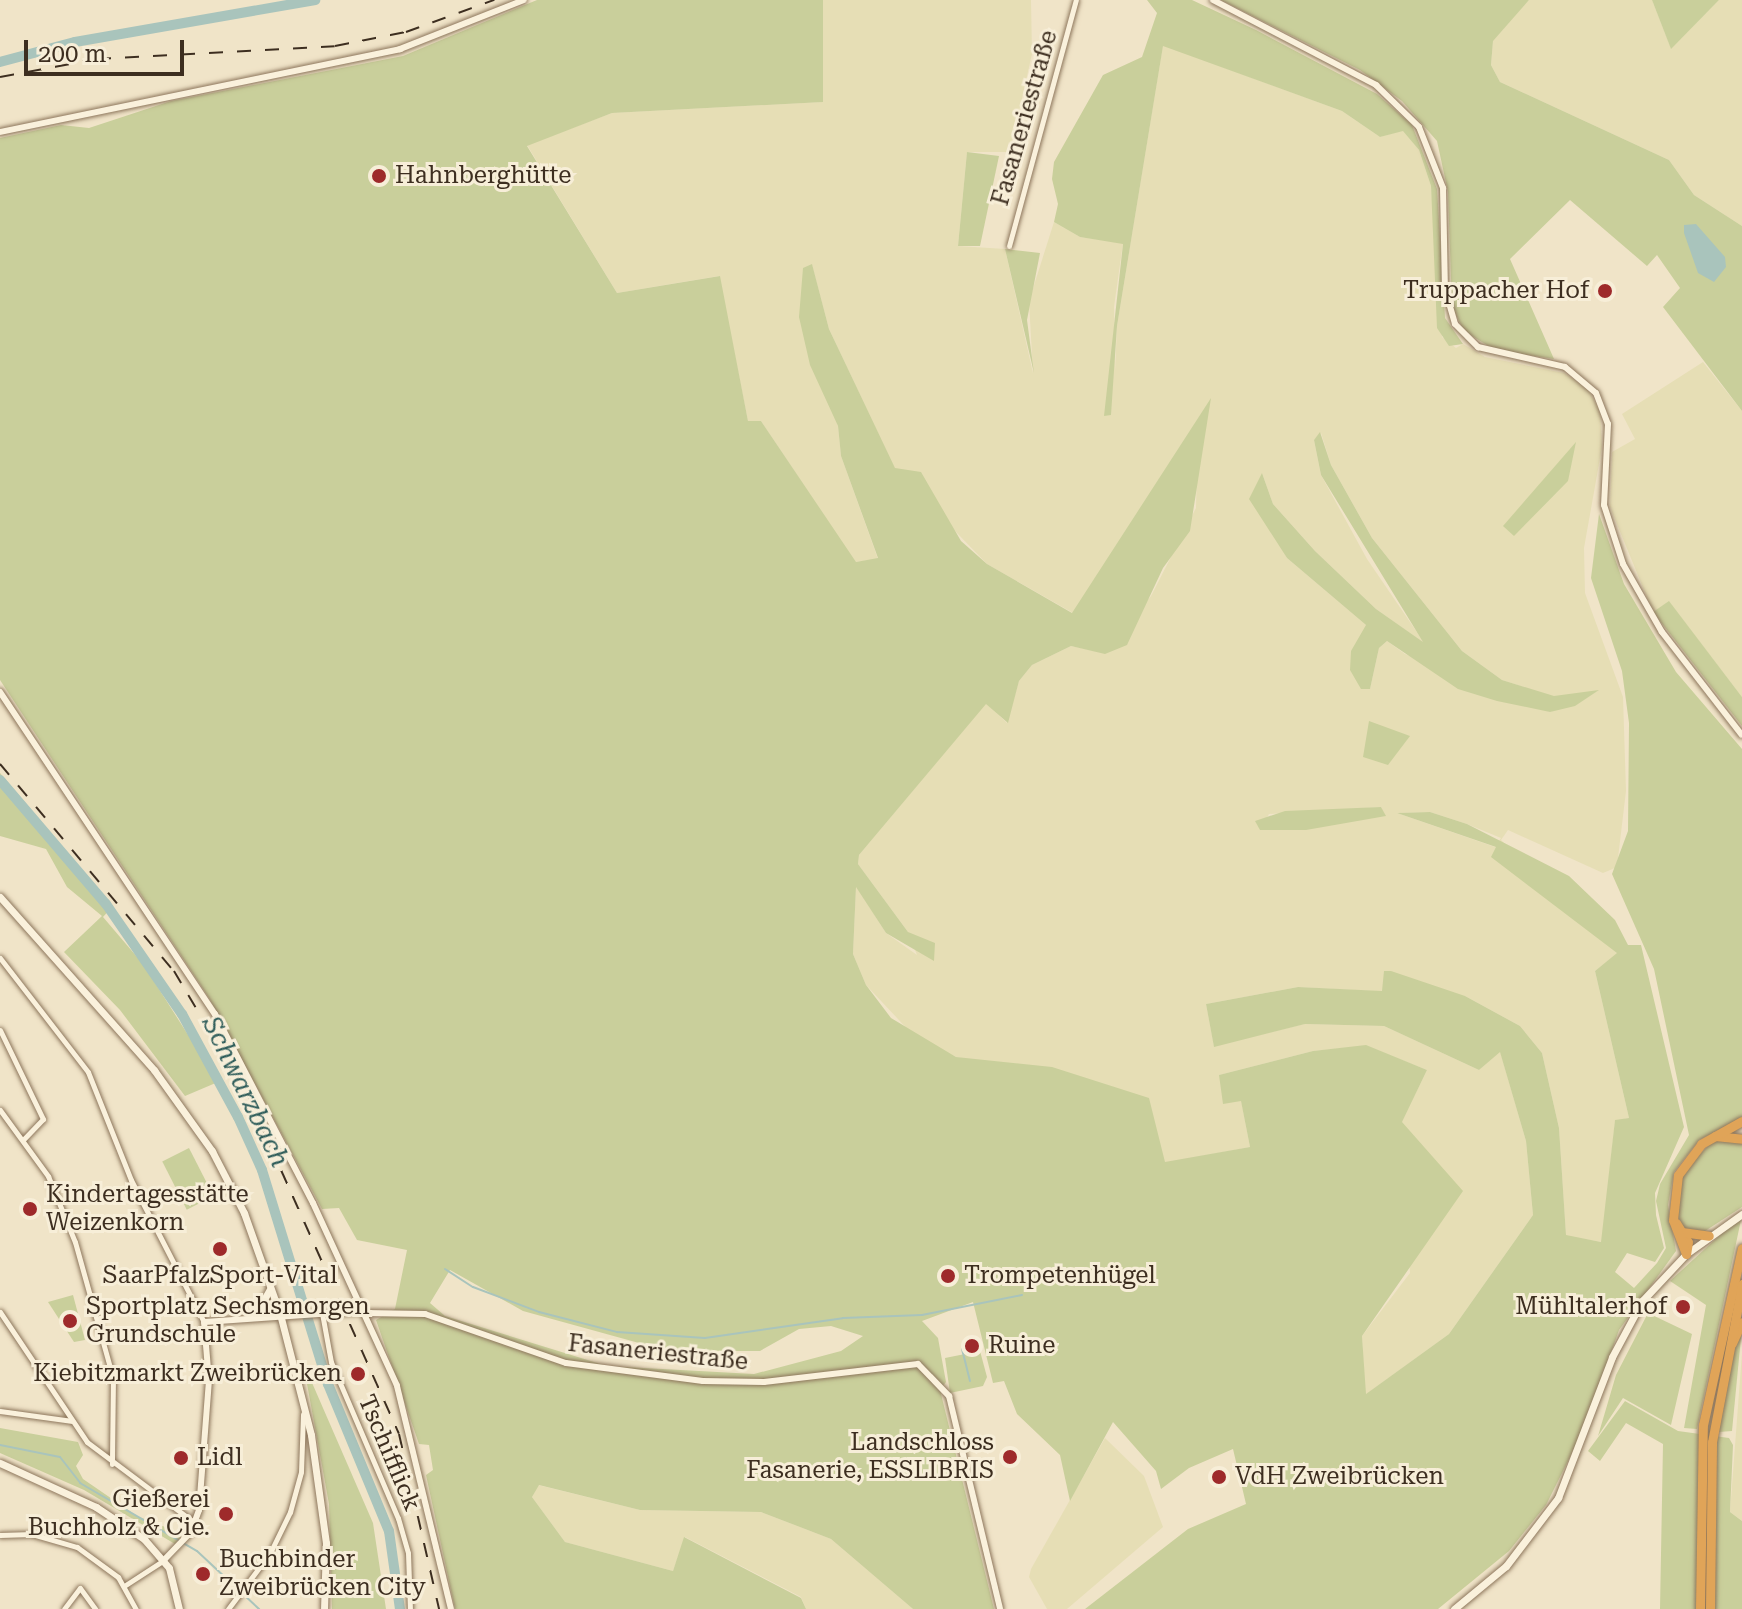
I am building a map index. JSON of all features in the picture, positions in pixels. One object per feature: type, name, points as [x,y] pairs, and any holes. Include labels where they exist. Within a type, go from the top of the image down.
[{"type":"highway","points":[[1686,1254],[1672,1212],[1678,1175],[1711,1137],[1742,1121]]},
{"type":"highway","points":[[1711,1137],[1742,1139]]},
{"type":"highway","points":[[1672,1212],[1686,1254]]},
{"type":"highway","points":[[1681,1232],[1709,1236]]},
{"type":"highway","points":[[1700,1609],[1703,1425],[1742,1248]]},
{"type":"highway","points":[[1710,1609],[1709,1469],[1723,1364],[1742,1284]]},
{"type":"highway","points":[[1723,1364],[1742,1322]]},
{"type":"main road","points":[[0,897],[188,1115],[244,1213],[280,1314],[304,1405],[324,1520],[324,1609]]},
{"type":"main road","points":[[1454,1609],[1506,1566],[1548,1514],[1581,1449],[1612,1357],[1642,1301],[1686,1254],[1741,1215]]},
{"type":"main road","points":[[255,1315],[271,1287]]},
{"type":"main road","points":[[0,1463],[106,1512],[164,1560],[179,1609]]},
{"type":"street","points":[[0,132],[400,49],[524,0]]},
{"type":"street","name":"Fasaneriestraße","points":[[1009,246],[1076,0]]},
{"type":"street","points":[[1213,0],[1376,85],[1419,127],[1441,177],[1445,289],[1455,324],[1478,347],[1565,367],[1596,393],[1608,424],[1604,505],[1623,564],[1662,632],[1742,735]]},
{"type":"street","name":"Tschifflick","points":[[0,692],[215,1014],[313,1203],[392,1370],[418,1462],[451,1609]]},
{"type":"street","points":[[0,958],[88,1072],[131,1180],[204,1322],[209,1381],[196,1524],[179,1548],[124,1586]]},
{"type":"street","points":[[0,1030],[43,1119],[24,1139]]},
{"type":"street","points":[[0,1110],[24,1139],[67,1218],[108,1357],[116,1427],[112,1464]]},
{"type":"street","points":[[0,1312],[73,1421],[112,1464],[196,1524]]},
{"type":"street","points":[[204,1322],[255,1315],[364,1312]]},
{"type":"street","name":"Fasaneriestraße","points":[[364,1312],[425,1314],[566,1363],[661,1377],[744,1382],[901,1362],[924,1368],[949,1396],[1000,1609]]},
{"type":"street","name":"Tschifflick","points":[[319,1313],[331,1362],[405,1541],[410,1609]]},
{"type":"street","points":[[228,1609],[247,1585],[291,1507],[301,1472],[304,1405]]},
{"type":"street","points":[[0,1411],[73,1421]]},
{"type":"street","points":[[0,1535],[20,1533],[68,1543],[105,1565],[124,1586],[136,1609]]},
{"type":"street","points":[[64,1609],[80,1588],[95,1609]]},
{"type":"street","points":[[72,1602],[75,1609]]},
{"type":"shaded area","points":[[823,0],[1031,0],[1032,54],[1010,152],[967,152],[958,246],[1005,249],[1033,373],[1029,301],[1054,222],[1080,237],[1123,243],[1114,307],[1115,371],[1117,326],[1163,45],[1342,111],[1380,137],[1403,130],[1419,150],[1431,186],[1442,337],[1456,348],[1463,344],[1485,357],[1564,373],[1587,388],[1600,411],[1602,447],[1584,548],[1585,593],[1623,697],[1626,791],[1618,858],[1615,868],[1603,873],[1508,830],[1501,840],[1618,953],[1595,971],[1629,1118],[1615,1121],[1602,1242],[1566,1236],[1559,1128],[1542,1053],[1520,1026],[1465,996],[1298,987],[1206,1004],[1214,1046],[1304,1024],[1384,1026],[1479,1070],[1500,1051],[1526,1141],[1533,1215],[1449,1334],[1365,1395],[1362,1336],[1410,1273],[1402,1121],[1427,1070],[1366,1046],[1313,1051],[1219,1075],[1241,1100],[1250,1147],[1165,1163],[993,1064],[956,1057],[913,1035],[866,985],[853,954],[856,886],[886,933],[917,955],[908,932],[858,864],[859,855],[986,703],[1007,723],[1019,681],[1032,665],[1071,646],[1105,653],[1151,596],[1196,508],[1197,461],[1210,401],[1073,613],[987,564],[895,469],[829,329],[812,265],[801,307],[838,426],[841,456],[878,559],[855,562],[761,421],[748,421],[719,276],[617,293],[527,145],[612,113],[822,102]],"holes":[[[1321,433],[1331,465],[1372,538],[1462,651],[1502,680],[1554,697],[1597,691],[1550,712],[1405,654],[1387,641],[1379,648],[1370,689],[1366,625],[1287,558],[1269,525],[1262,473],[1273,504],[1315,551],[1376,609],[1425,644],[1367,559],[1321,475],[1314,440]],[[1381,807],[1385,816],[1260,830],[1269,814]],[[1430,812],[1501,838],[1495,847],[1397,813]]]},
{"type":"shaded area","points":[[1529,0],[1652,0],[1671,48],[1719,0],[1742,0],[1742,226],[1694,195],[1669,160],[1500,82],[1491,65],[1493,40]]},
{"type":"shaded area","points":[[1703,362],[1742,411],[1742,697],[1669,602],[1653,612],[1610,507],[1612,452],[1635,439],[1622,414]]},
{"type":"shaded area","points":[[1742,1353],[1742,1521],[1730,1512]]},
{"type":"shaded area","points":[[1105,1438],[1144,1476],[1163,1527],[1067,1609],[1047,1609],[1029,1577],[1031,1569]]},
{"type":"shaded area","points":[[538,1485],[640,1510],[761,1512],[831,1539],[913,1609],[806,1609],[801,1597],[685,1537],[673,1571],[565,1542],[532,1497]]},
{"type":"green space","points":[[537,0],[823,0],[823,102],[612,113],[527,146],[617,293],[720,276],[748,421],[761,421],[856,562],[878,558],[841,456],[838,426],[810,365],[799,317],[803,268],[812,264],[829,329],[895,468],[921,472],[961,541],[987,564],[1072,613],[1211,398],[1190,531],[1163,568],[1127,645],[1105,654],[1071,646],[1032,665],[1019,681],[1008,723],[986,704],[859,855],[858,864],[908,932],[935,943],[934,961],[886,933],[856,887],[853,954],[866,985],[891,1018],[956,1057],[1052,1067],[1149,1098],[1165,1162],[1250,1147],[1241,1101],[1223,1104],[1219,1075],[1313,1051],[1366,1045],[1427,1070],[1402,1122],[1463,1191],[1362,1336],[1366,1394],[1449,1334],[1533,1215],[1526,1141],[1500,1052],[1479,1070],[1384,1026],[1305,1024],[1214,1047],[1206,1004],[1298,987],[1382,991],[1384,971],[1391,971],[1465,996],[1520,1026],[1542,1053],[1559,1128],[1566,1235],[1601,1242],[1615,1120],[1629,1118],[1595,971],[1617,953],[1491,857],[1496,847],[1397,813],[1430,812],[1467,824],[1569,876],[1615,920],[1628,945],[1641,945],[1684,1127],[1655,1193],[1656,1215],[1664,1248],[1655,1262],[1627,1253],[1615,1272],[1634,1288],[1657,1263],[1666,1248],[1656,1201],[1660,1184],[1689,1135],[1654,969],[1612,874],[1628,831],[1629,723],[1622,671],[1591,578],[1599,514],[1624,584],[1676,672],[1742,749],[1742,1118],[1699,1140],[1674,1172],[1668,1205],[1676,1251],[1619,1330],[1584,1429],[1546,1505],[1509,1551],[1438,1609],[1085,1609],[1188,1529],[1246,1504],[1233,1449],[1189,1468],[1161,1489],[1156,1471],[1113,1422],[1070,1501],[1060,1455],[1017,1414],[1004,1381],[993,1383],[973,1302],[922,1321],[938,1338],[946,1382],[940,1390],[994,1609],[913,1609],[831,1539],[761,1512],[640,1510],[539,1485],[532,1497],[565,1542],[673,1571],[684,1537],[801,1598],[806,1609],[455,1609],[426,1475],[433,1470],[429,1445],[419,1444],[376,1320],[395,1309],[407,1250],[357,1240],[339,1208],[322,1209],[209,998],[0,680],[0,138],[61,125],[89,128],[171,101],[403,56]],"holes":[[[450,1270],[523,1311],[668,1351],[760,1351],[799,1329],[831,1326],[863,1336],[841,1351],[754,1374],[607,1366],[445,1316],[430,1303]]]},
{"type":"green space","points":[[1147,0],[1192,0],[1256,30],[1377,94],[1412,125],[1437,189],[1445,318],[1463,344],[1449,346],[1437,328],[1431,186],[1419,150],[1403,131],[1380,137],[1342,111],[1163,46],[1117,326],[1111,415],[1104,416],[1123,244],[1080,237],[1054,222],[1058,204],[1052,179],[1054,162],[1103,75],[1142,57],[1157,13]]},
{"type":"green space","points":[[1221,0],[1529,0],[1493,41],[1491,65],[1500,82],[1669,160],[1694,195],[1742,226],[1742,411],[1663,307],[1680,288],[1657,255],[1647,266],[1570,200],[1510,259],[1554,359],[1495,350],[1464,331],[1452,307],[1448,192],[1437,141],[1402,101],[1360,70]]},
{"type":"green space","points":[[1652,0],[1719,0],[1671,49]]},
{"type":"green space","points":[[967,152],[999,156],[980,246],[958,246]]},
{"type":"green space","points":[[1005,249],[1040,253],[1027,320],[1034,373]]},
{"type":"green space","points":[[1320,432],[1331,465],[1372,538],[1462,651],[1502,680],[1554,696],[1599,690],[1575,706],[1550,712],[1497,701],[1458,689],[1387,641],[1379,648],[1370,689],[1361,689],[1350,670],[1351,651],[1366,625],[1287,558],[1249,499],[1262,473],[1273,504],[1315,551],[1376,609],[1423,642],[1321,475],[1314,440]]},
{"type":"green space","points":[[1576,442],[1568,481],[1514,536],[1503,526]]},
{"type":"green space","points":[[1669,601],[1742,697],[1742,726],[1653,612]]},
{"type":"green space","points":[[1369,721],[1410,736],[1388,765],[1363,757]]},
{"type":"green space","points":[[0,773],[113,906],[103,917],[143,964],[218,1082],[185,1096],[120,1010],[64,952],[102,916],[67,887],[46,849],[0,836]]},
{"type":"green space","points":[[1381,807],[1386,816],[1306,830],[1260,830],[1255,821],[1285,811]]},
{"type":"green space","points":[[1715,1139],[1742,1141],[1742,1207],[1702,1233],[1686,1231],[1677,1215],[1682,1173]]},
{"type":"green space","points":[[189,1148],[214,1196],[187,1210],[162,1162]]},
{"type":"green space","points":[[1742,1215],[1697,1429],[1684,1428],[1706,1305],[1670,1281]]},
{"type":"green space","name":"Sportplatz Sechsmorgen Grundschule","points":[[73,1295],[85,1340],[74,1342],[48,1302]]},
{"type":"green space","points":[[1648,1313],[1692,1334],[1671,1425],[1623,1398],[1598,1436],[1616,1375]]},
{"type":"green space","points":[[1742,1327],[1732,1431],[1719,1432],[1731,1361]]},
{"type":"green space","points":[[980,1351],[987,1377],[983,1386],[950,1393],[945,1358]]},
{"type":"green space","points":[[303,1362],[373,1523],[386,1609],[332,1609],[329,1504]]},
{"type":"green space","points":[[1625,1401],[1678,1431],[1729,1438],[1733,1445],[1730,1512],[1742,1521],[1742,1609],[1660,1609],[1663,1444],[1626,1423],[1600,1461],[1588,1451]]},
{"type":"green space","points":[[0,1428],[78,1442],[83,1455],[76,1466],[83,1479],[137,1516],[183,1534],[175,1544],[84,1490],[0,1453]]},
{"type":"water","points":[[1696,224],[1725,257],[1726,267],[1714,282],[1698,273],[1684,233],[1684,225]]},
{"type":"waterway","name":"Schwarzbach","points":[[0,62],[75,42],[315,0]]},
{"type":"waterway","name":"Schwarzbach","points":[[0,780],[106,904],[182,1014],[238,1117],[262,1170],[328,1384],[389,1531],[400,1609]]},
{"type":"waterway","points":[[445,1269],[473,1287],[539,1312],[617,1332],[705,1338],[843,1318],[922,1315],[1022,1295]]},
{"type":"waterway","points":[[962,1349],[970,1381]]},
{"type":"waterway","name":"Schwarzbach","points":[[0,1445],[60,1457],[80,1483],[197,1551],[259,1609]]},
{"type":"railway","points":[[0,77],[97,59],[335,46],[406,32],[494,0]]},
{"type":"railway","points":[[0,764],[174,971],[247,1094],[399,1434],[439,1609]]},
{"type":"place","name":"Hahnberghütte","points":[[379,176]]},
{"type":"place","name":"Truppacher Hof","points":[[1605,291]]},
{"type":"place","name":"Kindertagesstätte Weizenkorn","points":[[30,1209]]},
{"type":"place","name":"SaarPfalzSport-Vital","points":[[220,1249]]},
{"type":"place","name":"Trompetenhügel","points":[[948,1276]]},
{"type":"place","name":"Mühltalerhof","points":[[1683,1307]]},
{"type":"place","name":"Sportplatz Sechsmorgen Grundschule","points":[[70,1321]]},
{"type":"place","name":"Ruine","points":[[972,1346]]},
{"type":"place","name":"Kiebitzmarkt Zweibrücken","points":[[358,1374]]},
{"type":"place","name":"Landschloss Fasanerie, ESSLIBRIS","points":[[1010,1457]]},
{"type":"place","name":"Lidl","points":[[181,1458]]},
{"type":"place","name":"VdH Zweibrücken","points":[[1219,1477]]},
{"type":"place","name":"Gießerei Buchholz & Cie.","points":[[226,1514]]},
{"type":"place","name":"Buchbinder Zweibrücken City","points":[[203,1574]]}]
